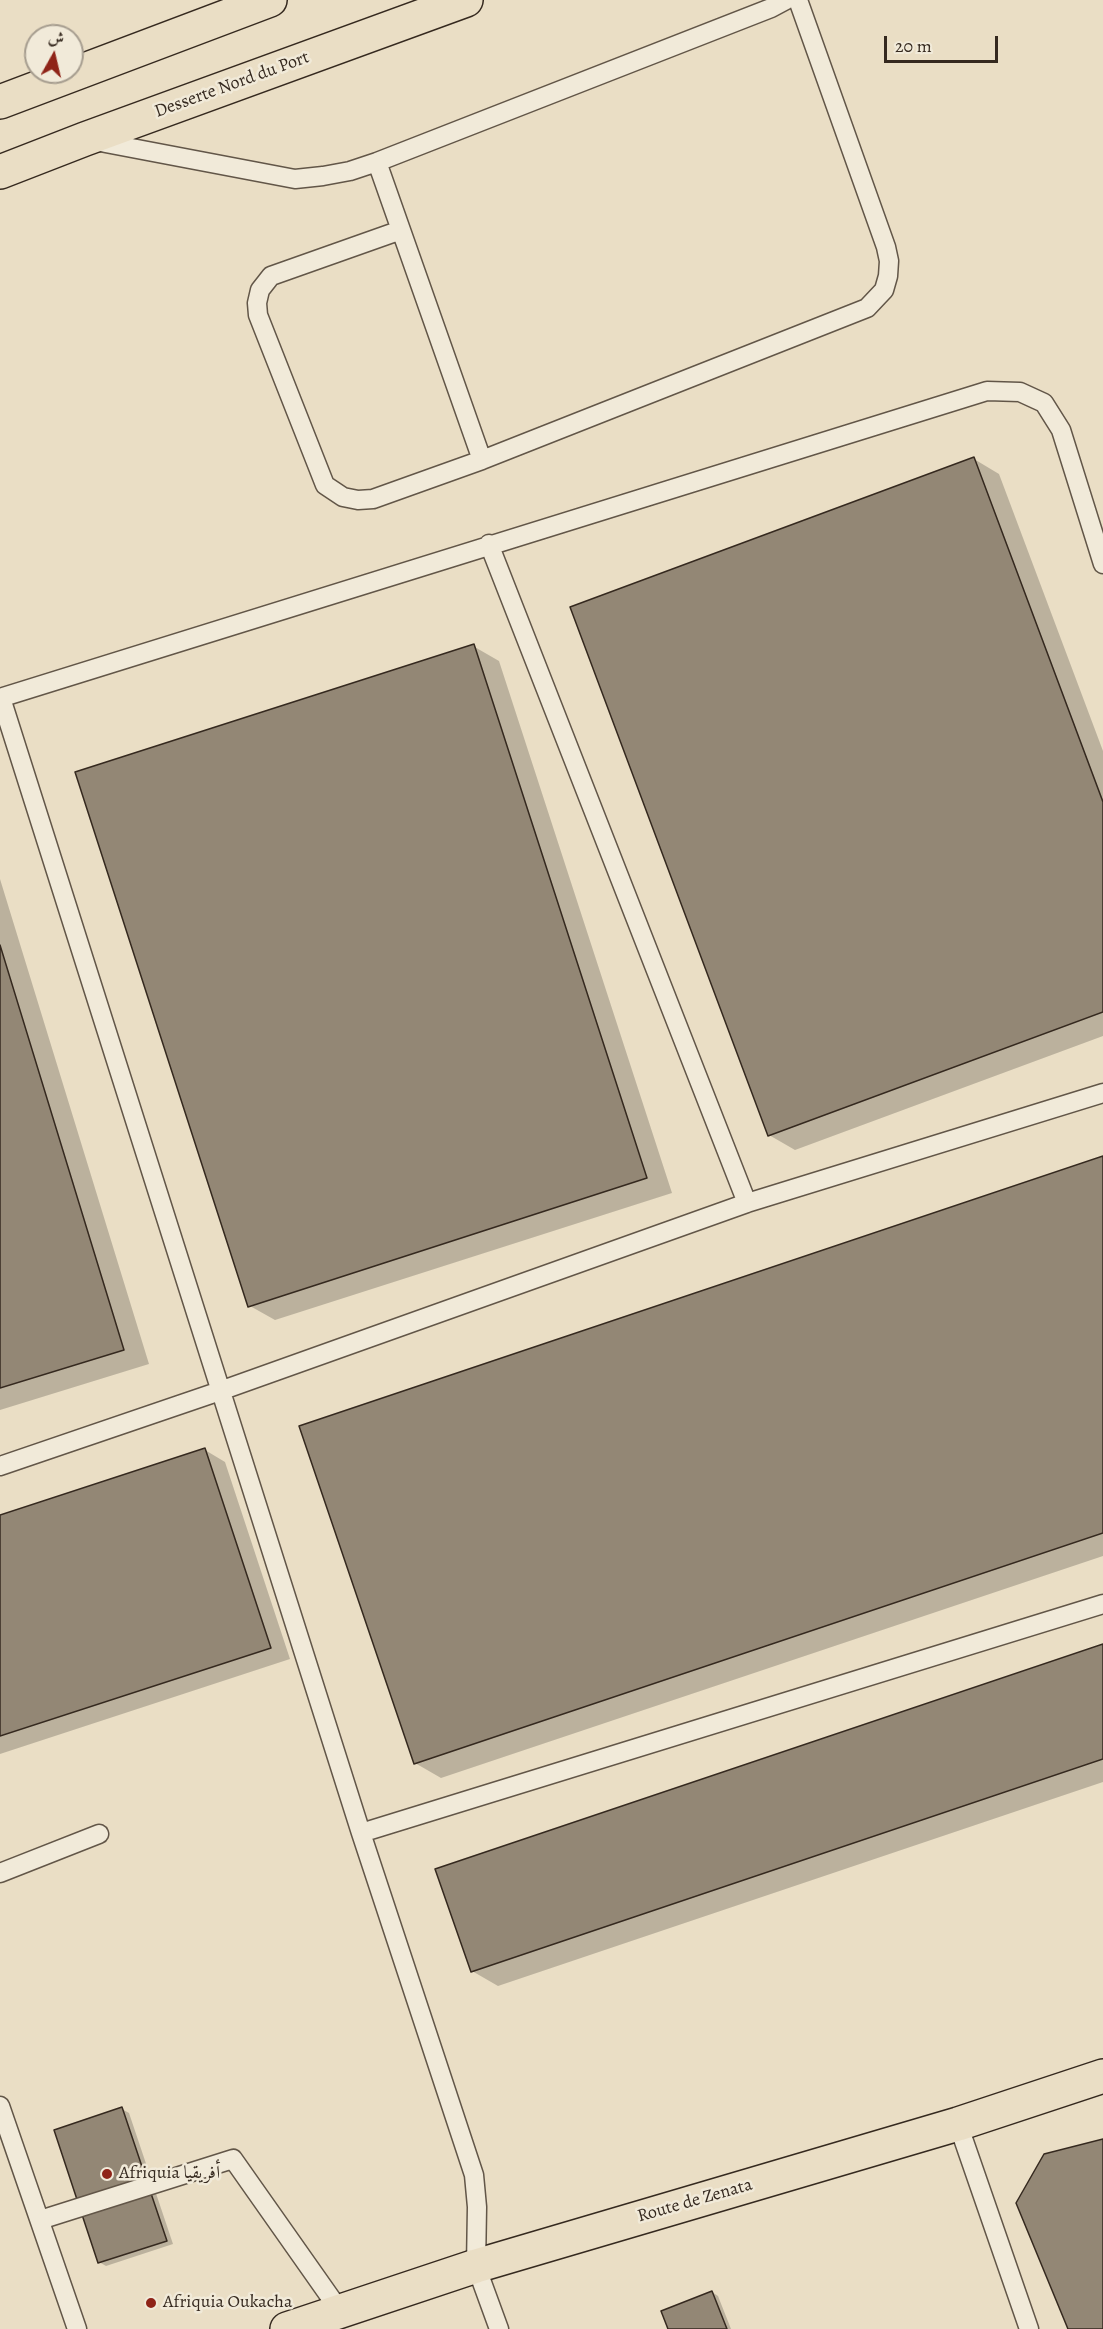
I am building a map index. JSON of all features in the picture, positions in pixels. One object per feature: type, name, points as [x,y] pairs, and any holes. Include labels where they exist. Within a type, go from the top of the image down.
[{"type":"main road","points":[[0,102],[270,0]]},
{"type":"main road","name":"Desserte Nord du Port","points":[[0,172],[466,0]]},
{"type":"main road","name":"Route de Zenata","points":[[287,2329],[476,2266],[957,2124],[1103,2076]]},
{"type":"lane","points":[[85,139],[295,179],[323,177],[377,162],[771,8],[786,0]]},
{"type":"lane","points":[[401,230],[272,276],[260,290],[257,303],[258,315],[325,485],[333,492],[358,500],[373,499],[482,460],[867,308],[884,290],[889,261],[886,247],[798,0]]},
{"type":"lane","points":[[377,162],[482,460]]},
{"type":"lane","points":[[498,2329],[476,2266],[477,2207],[474,2175],[361,1833],[1,698],[489,544],[987,391],[1020,392],[1044,403],[1061,430],[1103,564]]},
{"type":"lane","points":[[489,544],[747,1203]]},
{"type":"lane","points":[[0,1466],[220,1392],[747,1203],[1103,1093]]},
{"type":"lane","points":[[361,1833],[1103,1604]]},
{"type":"lane","points":[[0,1873],[99,1834]]},
{"type":"lane","points":[[0,2106],[77,2329]]},
{"type":"lane","points":[[957,2124],[1029,2329]]},
{"type":"lane","points":[[40,2220],[233,2159],[340,2311]]},
{"type":"building","points":[[974,457],[1103,802],[1103,1012],[768,1136],[570,607]]},
{"type":"building","points":[[474,644],[647,1178],[248,1307],[75,772]]},
{"type":"building","points":[[0,945],[124,1350],[0,1388]]},
{"type":"building","points":[[1103,1156],[1103,1533],[414,1764],[299,1426]]},
{"type":"building","points":[[205,1448],[271,1648],[0,1736],[0,1515]]},
{"type":"building","points":[[1103,1644],[1103,1759],[471,1972],[435,1869]]},
{"type":"building","points":[[122,2107],[167,2241],[98,2263],[54,2130]]},
{"type":"building","points":[[1103,2139],[1103,2329],[1068,2329],[1016,2203],[1044,2154]]},
{"type":"building","points":[[712,2291],[727,2329],[668,2329],[661,2311]]},
{"type":"place","name":"Afriquia أفريقيا","points":[[107,2174]]},
{"type":"place","name":"Afriquia Oukacha","points":[[151,2303]]}]
